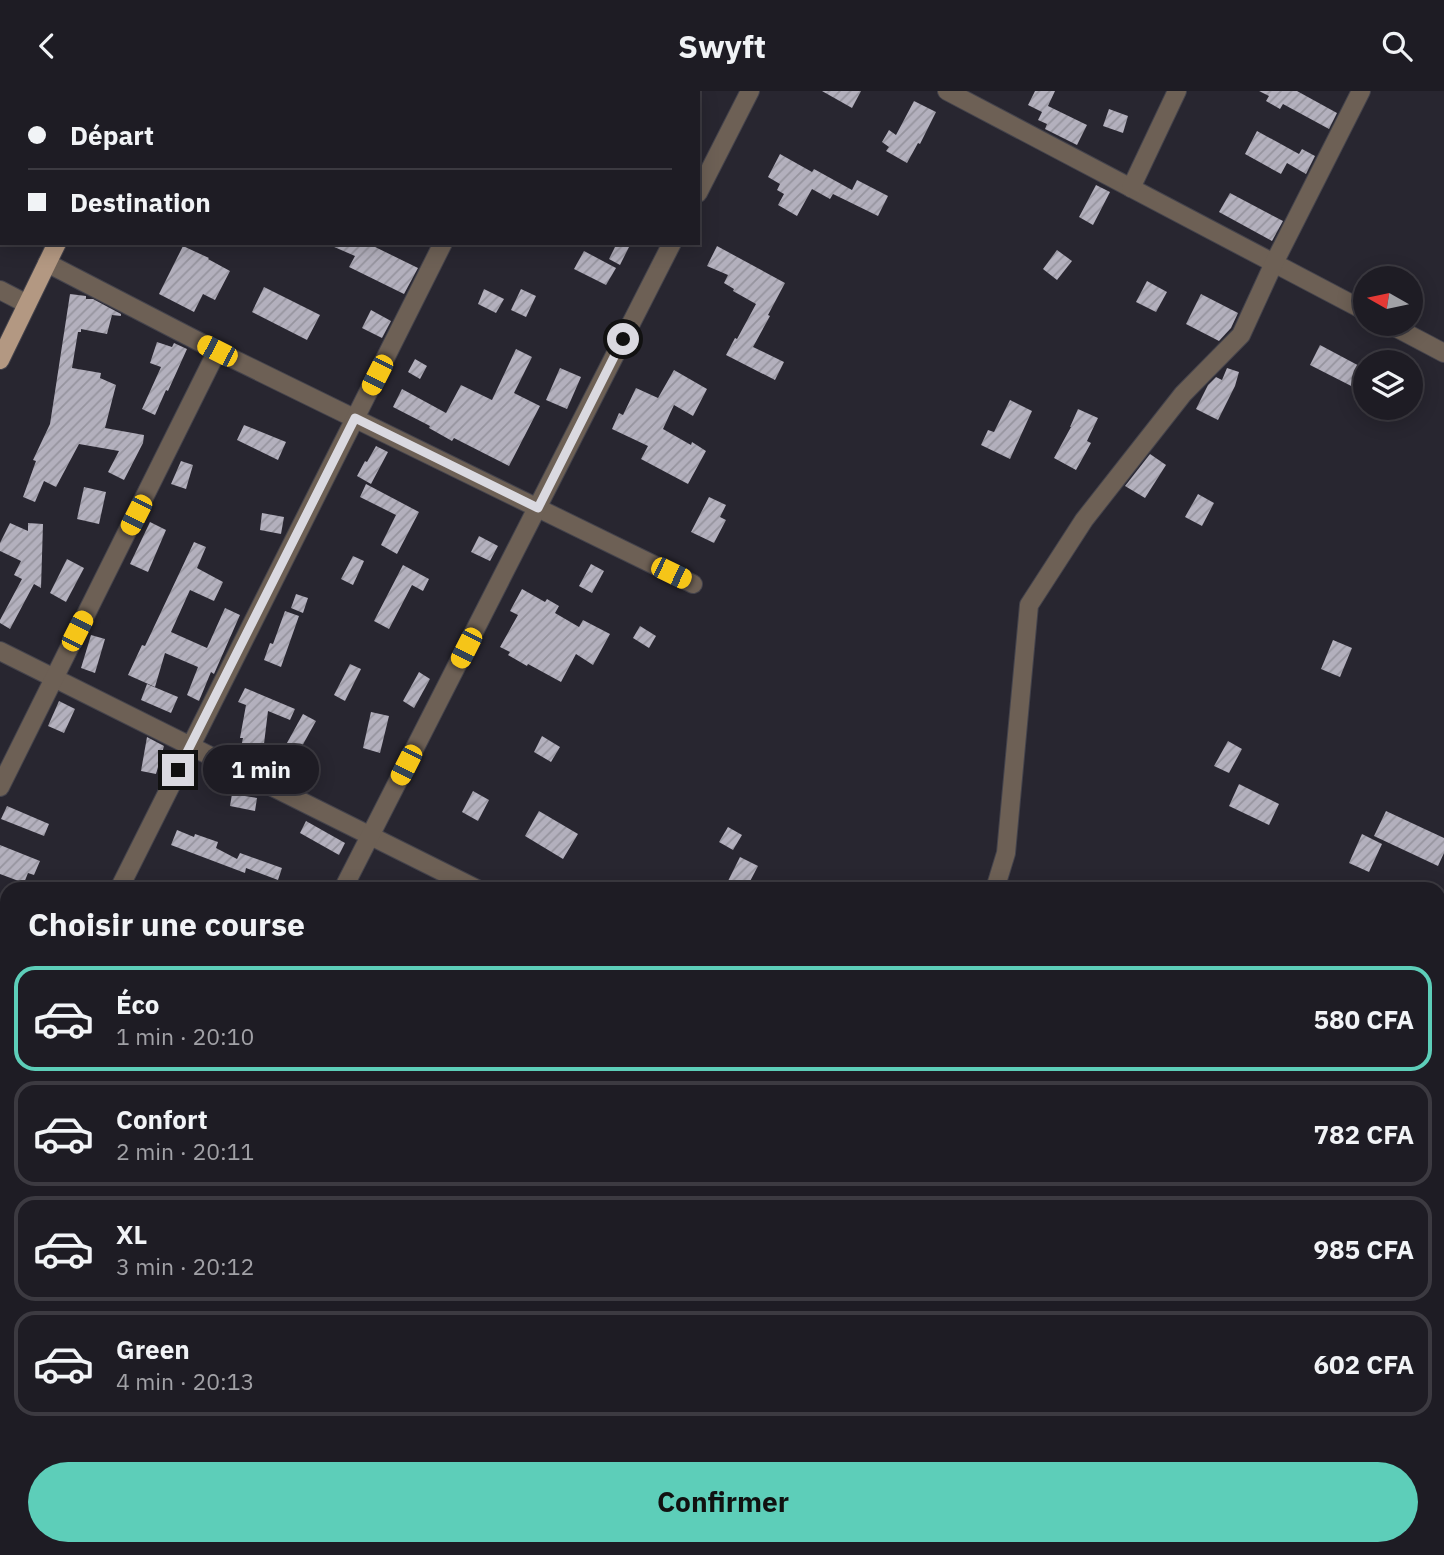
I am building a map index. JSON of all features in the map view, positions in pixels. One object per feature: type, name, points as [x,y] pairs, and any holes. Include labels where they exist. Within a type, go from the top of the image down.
[{"type":"main road","points":[[0,361],[56,245]]},
{"type":"street","points":[[700,189],[750,91]]},
{"type":"street","points":[[1131,188],[1177,91]]},
{"type":"street","points":[[997,882],[1006,853],[1029,605],[1084,520],[1183,394],[1241,335],[1274,263],[1361,91]]},
{"type":"street","points":[[959,94],[1353,305]]},
{"type":"street","points":[[122,882],[442,245]]},
{"type":"street","points":[[347,882],[671,245]]},
{"type":"street","points":[[47,263],[217,351],[693,584]]},
{"type":"street","points":[[0,290],[27,304]]},
{"type":"street","points":[[1413,336],[1444,352]]},
{"type":"street","points":[[0,787],[217,351]]},
{"type":"street","points":[[0,651],[463,882]]},
{"type":"building","points":[[822,91],[861,91],[852,108]]},
{"type":"building","points":[[1035,91],[1055,91],[1048,106],[1087,125],[1077,145],[1045,129],[1047,124],[1038,120],[1042,112],[1028,105]]},
{"type":"building","points":[[1259,91],[1297,91],[1337,113],[1329,129],[1283,104],[1280,109],[1266,101],[1269,96]]},
{"type":"building","points":[[914,101],[936,112],[907,163],[886,151],[889,147],[882,142],[889,130],[896,135]]},
{"type":"building","points":[[1109,109],[1128,116],[1123,133],[1103,126]]},
{"type":"building","points":[[1257,131],[1299,154],[1302,149],[1315,156],[1306,174],[1287,163],[1281,174],[1245,154]]},
{"type":"building","points":[[780,154],[852,190],[857,180],[888,196],[878,216],[833,194],[830,199],[812,189],[797,216],[778,205],[784,194],[777,190],[780,184],[768,177]]},
{"type":"building","points":[[1096,185],[1110,192],[1093,225],[1079,217]]},
{"type":"building","points":[[1230,193],[1283,221],[1272,241],[1219,212]]},
{"type":"building","points":[[330,245],[371,245],[418,268],[404,294],[349,267],[355,256]]},
{"type":"building","points":[[616,245],[630,245],[620,265],[609,259]]},
{"type":"building","points":[[183,246],[230,271],[215,300],[203,294],[194,312],[159,294]]},
{"type":"building","points":[[717,246],[785,283],[753,347],[784,362],[775,380],[726,355],[756,304],[724,283],[728,275],[707,266]]},
{"type":"building","points":[[1057,250],[1072,261],[1057,280],[1043,269]]},
{"type":"building","points":[[584,251],[616,268],[606,285],[574,269]]},
{"type":"building","points":[[1147,281],[1167,292],[1156,312],[1136,302]]},
{"type":"building","points":[[264,287],[320,315],[307,340],[252,312]]},
{"type":"building","points":[[484,289],[504,299],[496,313],[478,304]]},
{"type":"building","points":[[521,289],[536,296],[526,317],[511,310]]},
{"type":"building","points":[[70,294],[86,296],[86,299],[93,299],[121,314],[112,315],[107,334],[81,329],[81,332],[78,332],[72,368],[101,373],[100,378],[116,385],[105,428],[144,435],[143,443],[124,480],[108,472],[119,451],[79,444],[56,487],[44,481],[35,502],[23,497],[36,461],[33,460],[50,424]]},
{"type":"building","points":[[1201,294],[1238,313],[1231,328],[1219,341],[1186,324]]},
{"type":"building","points":[[371,310],[391,321],[382,338],[362,328]]},
{"type":"building","points":[[157,342],[172,347],[174,343],[187,349],[155,415],[142,409],[161,367],[150,363]]},
{"type":"building","points":[[1320,345],[1353,363],[1353,387],[1310,365]]},
{"type":"building","points":[[516,349],[532,357],[514,393],[540,406],[509,466],[454,438],[452,441],[393,407],[402,389],[446,413],[461,385],[492,400]]},
{"type":"building","points":[[415,359],[427,366],[420,379],[408,372]]},
{"type":"building","points":[[560,368],[581,377],[567,409],[546,400]]},
{"type":"building","points":[[1227,368],[1239,372],[1218,420],[1196,409],[1208,385],[1216,377],[1222,380]]},
{"type":"building","points":[[674,370],[707,389],[693,416],[674,405],[663,429],[706,451],[688,484],[641,459],[648,446],[612,429],[619,413],[623,415],[636,388],[658,398]]},
{"type":"building","points":[[1010,400],[1032,411],[1010,459],[981,445],[988,430],[994,432]]},
{"type":"building","points":[[1078,409],[1098,418],[1087,441],[1091,443],[1076,470],[1054,458]]},
{"type":"building","points":[[244,425],[286,442],[278,460],[237,440]]},
{"type":"building","points":[[376,446],[388,452],[371,484],[357,476]]},
{"type":"building","points":[[1150,454],[1166,465],[1145,498],[1125,486]]},
{"type":"building","points":[[181,461],[193,465],[186,489],[171,484]]},
{"type":"building","points":[[366,484],[419,512],[397,554],[381,545],[396,515],[360,497]]},
{"type":"building","points":[[84,487],[106,492],[99,524],[77,519]]},
{"type":"building","points":[[1198,494],[1214,503],[1202,526],[1185,517]]},
{"type":"building","points":[[709,497],[726,505],[720,517],[726,520],[714,543],[691,532]]},
{"type":"building","points":[[262,513],[284,517],[281,534],[260,530]]},
{"type":"building","points":[[150,522],[166,530],[148,572],[130,564]]},
{"type":"building","points":[[10,523],[28,531],[28,523],[43,524],[41,588],[34,584],[10,629],[0,623],[0,620],[22,579],[14,575],[21,561],[0,551],[0,543]]},
{"type":"building","points":[[479,536],[498,546],[490,561],[471,552]]},
{"type":"building","points":[[194,542],[206,547],[197,568],[223,582],[214,601],[190,590],[171,632],[207,648],[225,608],[240,615],[199,701],[187,695],[198,667],[165,653],[155,687],[128,675],[142,645],[145,646]]},
{"type":"building","points":[[353,556],[364,561],[353,585],[341,579]]},
{"type":"building","points":[[67,559],[84,568],[66,602],[50,593]]},
{"type":"building","points":[[591,564],[604,571],[592,593],[579,586]]},
{"type":"building","points":[[403,565],[429,579],[423,591],[412,585],[389,629],[374,621]]},
{"type":"building","points":[[522,589],[545,602],[547,599],[559,606],[555,613],[579,627],[583,620],[610,634],[593,665],[576,654],[561,682],[528,664],[527,666],[500,647],[518,615],[510,611]]},
{"type":"building","points":[[296,594],[308,598],[303,613],[291,608]]},
{"type":"building","points":[[285,611],[299,616],[281,667],[264,660]]},
{"type":"building","points":[[640,626],[656,636],[649,648],[633,638]]},
{"type":"building","points":[[91,635],[105,639],[95,673],[81,668]]},
{"type":"building","points":[[1333,640],[1352,648],[1340,677],[1321,669]]},
{"type":"building","points":[[350,664],[361,669],[345,701],[334,695]]},
{"type":"building","points":[[419,672],[430,679],[414,708],[403,701]]},
{"type":"building","points":[[147,684],[178,697],[171,713],[141,700]]},
{"type":"building","points":[[245,688],[295,709],[290,720],[268,711],[263,752],[241,747],[246,705],[238,702]]},
{"type":"building","points":[[59,701],[75,709],[64,733],[48,726]]},
{"type":"building","points":[[371,712],[389,716],[380,753],[363,748]]},
{"type":"building","points":[[303,714],[316,721],[291,766],[277,761]]},
{"type":"building","points":[[542,736],[560,747],[551,762],[534,752]]},
{"type":"building","points":[[147,737],[164,746],[156,774],[141,771]]},
{"type":"building","points":[[1228,741],[1242,749],[1229,773],[1214,766]]},
{"type":"building","points":[[1239,784],[1279,804],[1269,825],[1229,806]]},
{"type":"building","points":[[473,791],[489,800],[478,821],[462,812]]},
{"type":"building","points":[[232,794],[257,798],[255,811],[230,806]]},
{"type":"building","points":[[7,806],[49,824],[44,836],[1,819]]},
{"type":"building","points":[[539,811],[578,834],[563,859],[525,836]]},
{"type":"building","points":[[1386,811],[1444,838],[1444,853],[1438,866],[1374,836]]},
{"type":"building","points":[[306,821],[345,843],[339,855],[300,833]]},
{"type":"building","points":[[728,827],[742,835],[733,850],[719,842]]},
{"type":"building","points":[[177,830],[218,842],[216,848],[237,859],[240,853],[282,868],[278,880],[246,868],[245,873],[171,845]]},
{"type":"building","points":[[1362,834],[1382,844],[1369,872],[1349,863]]},
{"type":"building","points":[[0,845],[40,861],[34,875],[28,873],[24,882],[0,874]]},
{"type":"building","points":[[740,857],[758,866],[750,882],[728,882]]},
{"type":"route","points":[[178,770],[355,418],[538,508],[623,339]]}]
